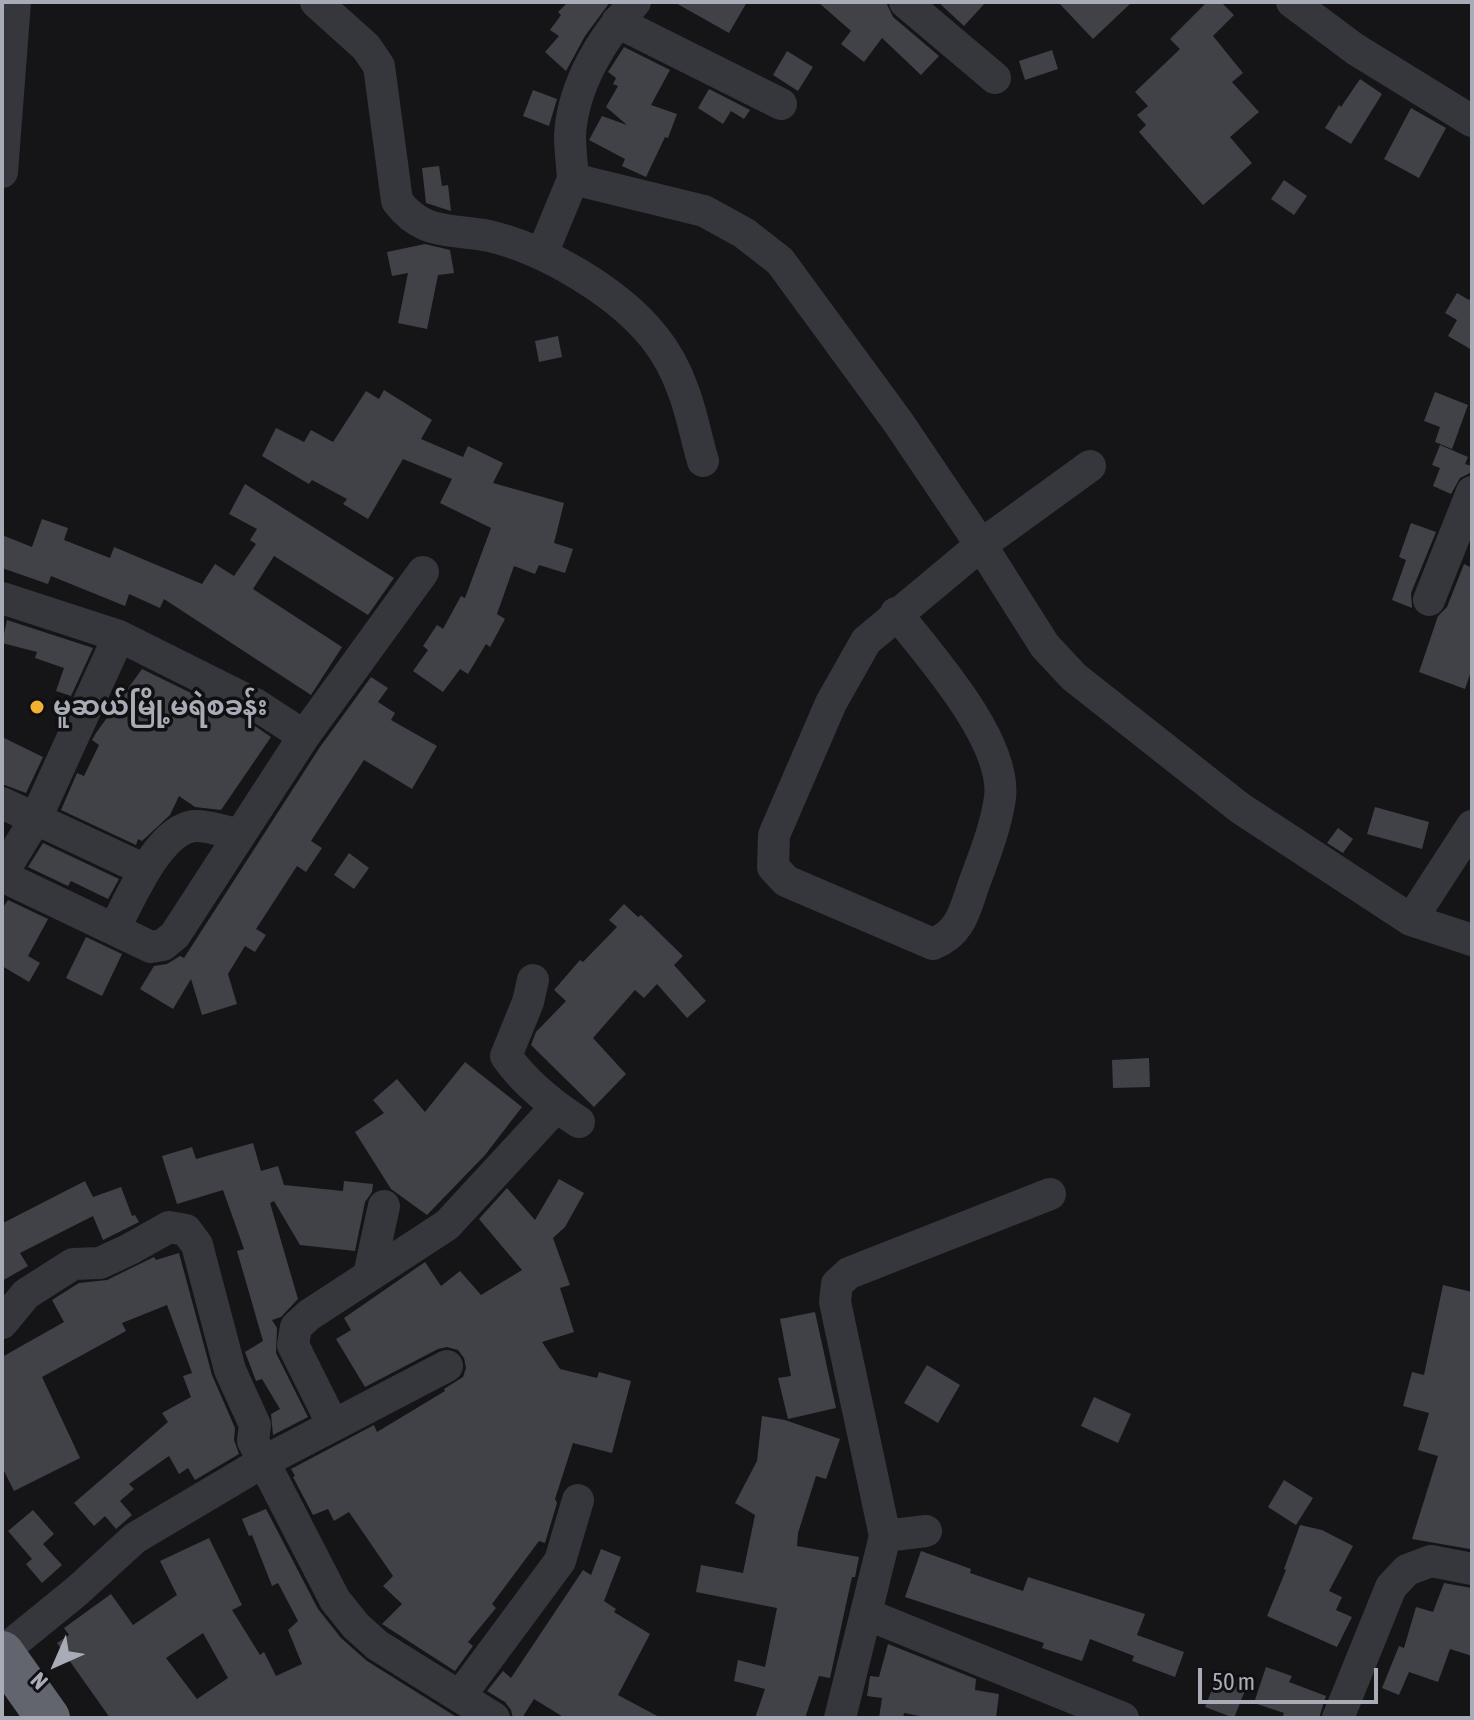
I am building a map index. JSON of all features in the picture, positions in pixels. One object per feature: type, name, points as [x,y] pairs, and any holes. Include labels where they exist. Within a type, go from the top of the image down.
[{"type":"highway","points":[[2,1653],[48,1718]]},
{"type":"street","points":[[2,172],[15,2]]},
{"type":"street","points":[[316,2],[366,47],[379,66],[397,201],[408,215],[425,227],[490,237],[542,254],[614,298],[654,337],[684,391],[703,461]]},
{"type":"street","points":[[905,2],[995,78]]},
{"type":"street","points":[[1293,2],[1355,49],[1472,121]]},
{"type":"street","points":[[542,254],[573,179],[570,134],[579,87],[626,12],[781,104]]},
{"type":"street","points":[[573,179],[704,211],[744,233],[780,261],[898,422],[1045,646],[1074,677],[1240,808],[1411,920],[1472,940]]},
{"type":"street","points":[[896,613],[957,691],[996,758],[1000,796],[988,846],[958,926],[948,938],[933,944],[786,881],[773,867],[774,835],[831,703],[866,641],[896,613],[981,545],[1090,466]]},
{"type":"street","points":[[1429,600],[1472,492]]},
{"type":"street","points":[[119,636],[36,818],[2,875],[151,947],[163,945],[175,935],[304,736],[423,572]]},
{"type":"street","points":[[2,598],[119,636],[255,704],[304,736]]},
{"type":"street","points":[[2,803],[145,870]]},
{"type":"street","points":[[114,929],[145,870],[174,833],[195,826],[239,834]]},
{"type":"street","points":[[1411,920],[1472,826]]},
{"type":"street","points":[[333,1425],[293,1345],[296,1327],[309,1315],[447,1225],[567,1115],[516,1071],[506,1056],[528,1002],[533,980]]},
{"type":"street","points":[[840,1718],[885,1536],[835,1302],[837,1284],[849,1273],[1050,1194]]},
{"type":"street","points":[[369,1275],[384,1206]]},
{"type":"street","points":[[2,1323],[26,1294],[73,1264],[100,1263],[169,1227],[186,1230],[197,1245],[230,1370],[255,1425],[253,1441],[335,1600],[377,1645],[494,1718]]},
{"type":"street","points":[[2,1653],[135,1538],[263,1462],[447,1366]]},
{"type":"street","points":[[460,1696],[560,1561],[578,1500]]},
{"type":"street","points":[[885,1536],[926,1531]]},
{"type":"street","points":[[1338,1718],[1391,1587],[1407,1570],[1431,1561],[1472,1569]]},
{"type":"street","points":[[866,1614],[1123,1718]]},
{"type":"building","points":[[568,2],[610,2],[585,36],[566,71],[545,52],[559,36],[550,30],[561,15],[558,12]]},
{"type":"building","points":[[674,2],[747,2],[729,33]]},
{"type":"building","points":[[818,2],[886,2],[893,17],[939,56],[921,75],[882,38],[864,62],[841,44],[851,31]]},
{"type":"building","points":[[938,2],[986,2],[964,26]]},
{"type":"building","points":[[1058,2],[1132,2],[1093,39]]},
{"type":"building","points":[[1207,2],[1221,2],[1234,15],[1213,36],[1243,73],[1232,82],[1259,112],[1230,137],[1252,163],[1203,205],[1139,132],[1146,125],[1137,115],[1148,106],[1135,92],[1180,49],[1170,39]]},
{"type":"building","points":[[624,47],[670,70],[651,105],[677,114],[668,138],[665,137],[646,177],[622,166],[625,159],[589,140],[602,116],[627,125],[606,107],[618,86],[613,84],[616,78],[608,72]]},
{"type":"building","points":[[1052,50],[1058,69],[1025,80],[1019,61]]},
{"type":"building","points":[[787,51],[813,67],[798,91],[773,75]]},
{"type":"building","points":[[1360,79],[1382,94],[1351,144],[1325,128]]},
{"type":"building","points":[[709,89],[750,110],[744,119],[731,111],[723,124],[698,108]]},
{"type":"building","points":[[533,90],[557,99],[549,126],[523,116]]},
{"type":"building","points":[[1411,108],[1446,128],[1419,178],[1384,159]]},
{"type":"building","points":[[439,166],[442,186],[448,185],[451,211],[426,203],[422,168]]},
{"type":"building","points":[[1284,180],[1307,196],[1294,215],[1271,199]]},
{"type":"building","points":[[425,244],[450,250],[454,273],[438,275],[427,329],[398,323],[408,273],[392,276],[387,252]]},
{"type":"building","points":[[1457,293],[1469,300],[1472,296],[1472,350],[1448,336],[1457,320],[1445,313]]},
{"type":"building","points":[[558,336],[562,357],[539,362],[535,341]]},
{"type":"building","points":[[384,390],[432,420],[421,439],[463,457],[468,446],[503,463],[493,483],[564,503],[554,543],[573,549],[565,573],[539,565],[535,574],[514,566],[497,614],[505,619],[490,647],[486,644],[468,674],[460,669],[443,692],[413,671],[428,650],[423,646],[437,625],[443,629],[461,596],[465,598],[491,528],[440,503],[452,479],[403,459],[368,519],[343,504],[347,499],[312,480],[309,484],[262,456],[276,428],[304,442],[311,430],[333,442],[366,391],[379,399]]},
{"type":"building","points":[[1435,392],[1468,405],[1452,449],[1435,442],[1440,427],[1424,421]]},
{"type":"building","points":[[1440,445],[1468,457],[1465,464],[1472,466],[1470,473],[1460,478],[1451,494],[1433,486],[1440,468],[1432,465]]},
{"type":"building","points":[[245,484],[394,578],[368,615],[274,556],[253,589],[342,647],[311,695],[164,599],[160,608],[129,594],[125,606],[51,576],[48,584],[2,568],[2,535],[32,547],[42,519],[68,528],[64,540],[110,558],[114,547],[202,584],[215,564],[234,576],[256,544],[250,540],[257,529],[229,514]]},
{"type":"building","points":[[1411,523],[1436,532],[1411,593],[1412,608],[1392,600],[1406,560],[1399,557]]},
{"type":"building","points":[[1464,564],[1472,568],[1472,668],[1465,689],[1419,672],[1438,616],[1447,607]]},
{"type":"building","points":[[7,620],[93,648],[71,696],[56,691],[64,668],[35,658],[37,652],[2,643]]},
{"type":"building","points":[[142,669],[246,720],[271,737],[221,810],[195,807],[179,796],[170,815],[142,841],[138,839],[136,845],[61,810],[77,773],[84,776],[99,745],[92,740],[96,733]]},
{"type":"building","points":[[371,677],[388,688],[378,702],[395,713],[391,720],[437,746],[412,789],[364,760],[311,841],[322,848],[306,872],[297,866],[256,929],[266,935],[255,952],[245,946],[228,974],[237,1004],[202,1015],[191,979],[173,1009],[140,989],[154,966],[167,964],[180,956],[184,958],[320,747]]},
{"type":"building","points":[[2,737],[43,757],[26,793],[2,784]]},
{"type":"building","points":[[1375,807],[1429,822],[1422,849],[1367,834]]},
{"type":"building","points":[[1338,828],[1353,839],[1343,853],[1327,843]]},
{"type":"building","points":[[43,843],[119,879],[108,899],[71,881],[68,886],[28,867]]},
{"type":"building","points":[[349,853],[369,868],[354,889],[334,875]]},
{"type":"building","points":[[8,900],[48,919],[28,956],[40,963],[29,982],[2,966],[2,909]]},
{"type":"building","points":[[624,904],[638,917],[641,915],[683,956],[674,965],[706,1001],[687,1018],[657,984],[644,998],[635,990],[593,1038],[626,1074],[594,1107],[531,1045],[536,1032],[566,1001],[554,990],[580,960],[583,962],[617,927],[609,920]]},
{"type":"building","points":[[86,937],[122,954],[102,996],[66,978]]},
{"type":"building","points":[[1149,1058],[1150,1087],[1113,1088],[1112,1060]]},
{"type":"building","points":[[465,1062],[522,1107],[485,1155],[427,1215],[391,1189],[355,1132],[384,1113],[373,1100],[397,1079],[425,1112]]},
{"type":"building","points":[[253,1143],[261,1171],[278,1166],[284,1185],[343,1191],[344,1181],[373,1184],[365,1202],[355,1251],[300,1245],[274,1201],[270,1203],[298,1299],[281,1317],[272,1320],[277,1328],[276,1353],[308,1417],[273,1435],[271,1414],[280,1409],[262,1379],[256,1381],[245,1352],[263,1341],[237,1251],[244,1249],[223,1190],[177,1204],[162,1156],[192,1147],[196,1159]]},
{"type":"building","points":[[559,1179],[584,1193],[565,1227],[553,1238],[570,1285],[560,1288],[574,1332],[542,1342],[560,1369],[597,1378],[599,1372],[631,1381],[612,1453],[573,1443],[545,1543],[539,1541],[492,1604],[496,1608],[468,1642],[473,1646],[455,1671],[382,1624],[402,1604],[383,1586],[393,1576],[349,1512],[334,1521],[328,1509],[313,1515],[291,1469],[374,1425],[377,1432],[463,1377],[466,1368],[464,1358],[458,1350],[447,1347],[365,1387],[336,1339],[351,1330],[344,1318],[425,1262],[441,1286],[460,1271],[481,1295],[522,1270],[479,1219],[507,1188],[535,1220]]},
{"type":"building","points":[[85,1181],[93,1197],[121,1187],[132,1216],[135,1215],[139,1222],[103,1240],[93,1216],[20,1253],[28,1266],[2,1281],[2,1222]]},
{"type":"building","points":[[179,1253],[212,1375],[235,1428],[234,1440],[239,1454],[195,1480],[188,1468],[179,1474],[169,1456],[129,1484],[134,1489],[120,1501],[132,1515],[116,1529],[105,1516],[94,1526],[74,1503],[168,1422],[162,1413],[191,1397],[183,1376],[192,1373],[167,1305],[122,1323],[126,1331],[42,1377],[80,1458],[14,1491],[2,1467],[2,1357],[64,1322],[52,1300],[79,1283],[107,1280],[154,1257],[156,1260]]},
{"type":"building","points":[[1443,1285],[1472,1292],[1470,1549],[1412,1539],[1438,1456],[1418,1450],[1429,1413],[1403,1406],[1412,1372],[1424,1375]]},
{"type":"building","points":[[815,1312],[836,1408],[788,1419],[778,1378],[791,1376],[780,1319]]},
{"type":"building","points":[[927,1365],[960,1385],[938,1423],[904,1403]]},
{"type":"building","points":[[1094,1397],[1131,1414],[1118,1443],[1081,1426]]},
{"type":"building","points":[[762,1416],[785,1420],[840,1439],[826,1479],[816,1476],[798,1533],[797,1546],[859,1557],[830,1678],[819,1676],[805,1718],[755,1718],[765,1689],[734,1681],[738,1660],[765,1667],[777,1608],[696,1592],[701,1565],[743,1573],[755,1515],[735,1503],[757,1461]]},
{"type":"building","points":[[1284,1480],[1313,1498],[1296,1525],[1268,1507]]},
{"type":"building","points":[[266,1509],[318,1609],[341,1638],[367,1661],[458,1718],[110,1718],[57,1643],[69,1635],[64,1628],[111,1594],[133,1625],[177,1595],[160,1561],[209,1538],[242,1605],[232,1610],[260,1655],[264,1652],[276,1676],[302,1664],[288,1630],[298,1621],[278,1583],[272,1586],[252,1535],[249,1536],[242,1519]],"holes":[[[203,1633],[228,1678],[197,1699],[166,1658]]]},
{"type":"building","points":[[33,1510],[54,1534],[43,1544],[62,1565],[42,1583],[26,1564],[32,1559],[8,1531]]},
{"type":"building","points":[[1300,1525],[1322,1530],[1353,1546],[1329,1591],[1342,1597],[1336,1610],[1352,1617],[1337,1647],[1267,1616]]},
{"type":"building","points":[[601,1549],[621,1557],[604,1601],[616,1609],[614,1612],[650,1634],[618,1695],[661,1718],[565,1718],[534,1699],[522,1718],[513,1718],[505,1702],[487,1691],[503,1671],[511,1678],[583,1570],[591,1575]]},
{"type":"building","points":[[921,1551],[971,1569],[970,1573],[1023,1591],[1028,1577],[1145,1614],[1137,1635],[1184,1652],[1175,1677],[1132,1661],[1134,1656],[1090,1639],[1082,1661],[1042,1648],[1044,1643],[905,1597]]},
{"type":"building","points":[[1444,1583],[1472,1588],[1472,1656],[1450,1649],[1438,1682],[1409,1672],[1399,1695],[1382,1688],[1399,1646],[1404,1648],[1416,1607],[1433,1612]]},
{"type":"building","points":[[888,1644],[976,1679],[975,1690],[999,1694],[996,1718],[930,1718],[904,1713],[903,1718],[879,1718],[882,1698],[867,1696],[870,1676],[879,1677]]},
{"type":"building","points":[[1266,1667],[1292,1676],[1289,1682],[1326,1696],[1319,1718],[1282,1718],[1284,1713],[1254,1703]]},
{"type":"building","points":[[1219,1672],[1248,1683],[1234,1718],[1205,1707]]},
{"type":"place","name":"မူဆယ်မြို့မရဲစခန်း","points":[[37,707]]}]
